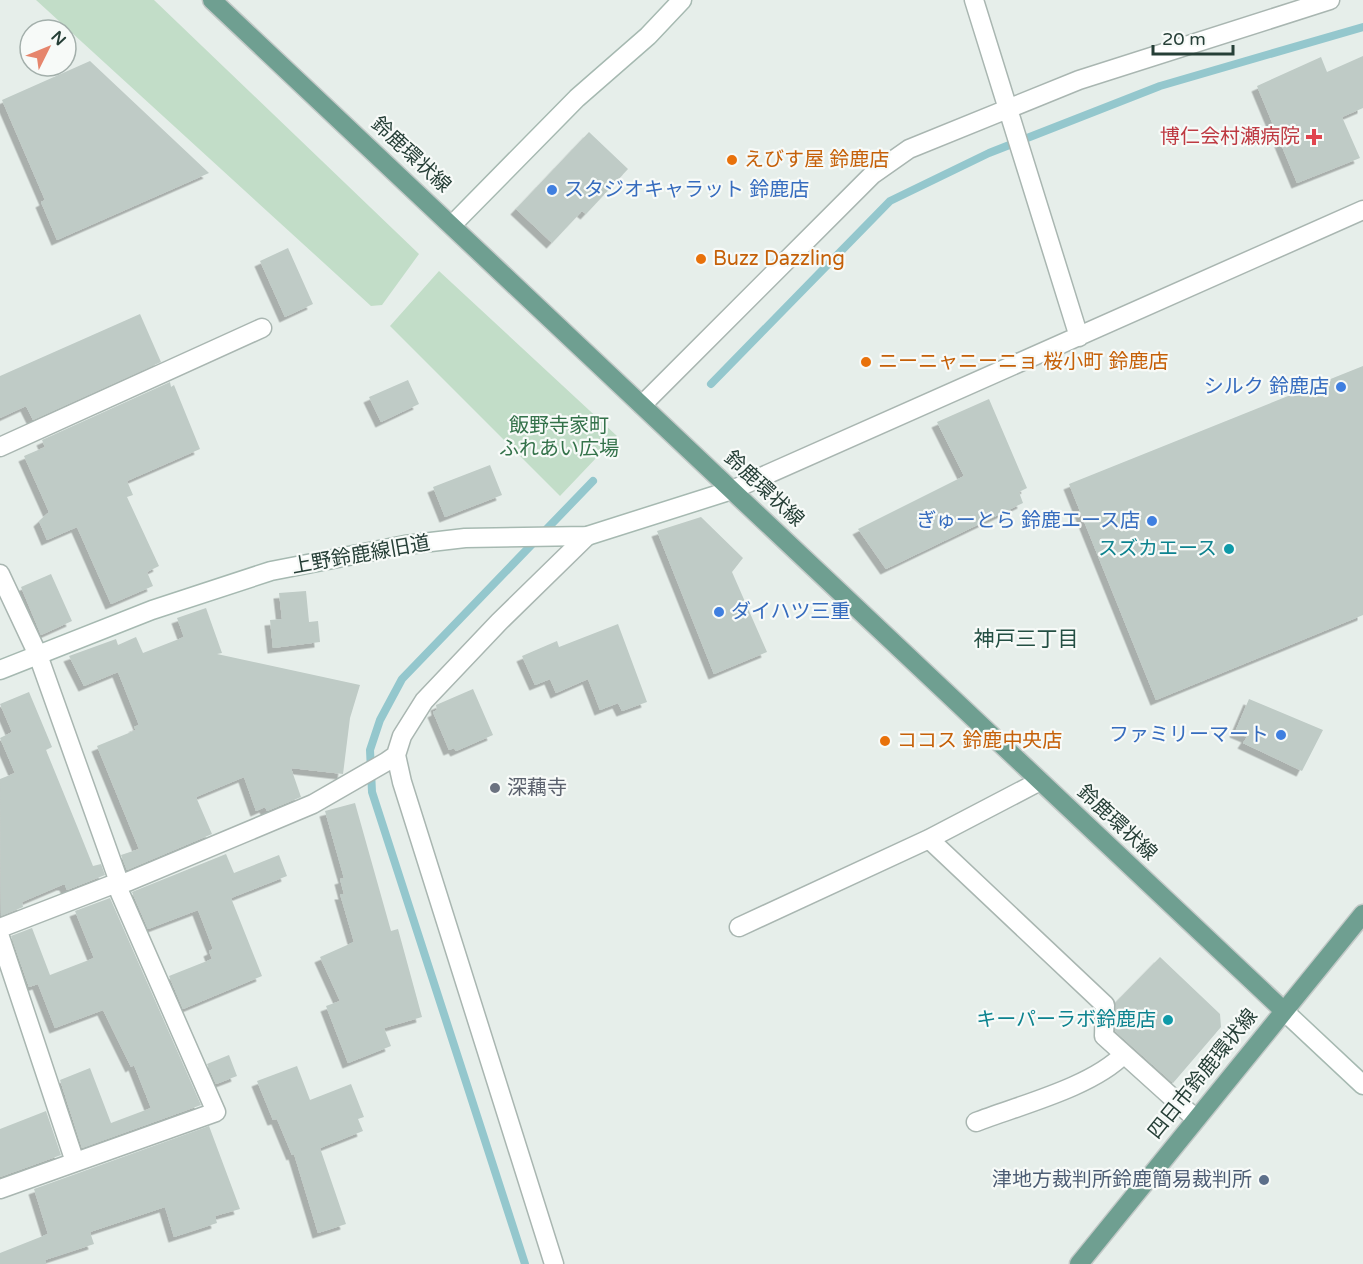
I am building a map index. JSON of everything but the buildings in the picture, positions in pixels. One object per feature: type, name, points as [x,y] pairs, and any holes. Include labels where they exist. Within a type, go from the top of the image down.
[{"type":"main road","name":"鈴鹿環状線","points":[[212,0],[1284,1011]]},
{"type":"main road","name":"四日市鈴鹿環状線","points":[[1079,1264],[1363,914]]},
{"type":"street","points":[[453,225],[577,98],[648,36],[682,0]]},
{"type":"street","points":[[974,0],[1025,155],[1079,337]]},
{"type":"street","points":[[642,405],[888,161],[909,149],[1012,115],[1079,80],[1280,7],[1330,0]]},
{"type":"street","name":"上野鈴鹿線旧道","points":[[0,670],[152,610],[271,571],[405,545],[465,538],[523,539],[587,536],[732,490],[1363,210]]},
{"type":"street","points":[[0,447],[262,328]]},
{"type":"street","points":[[0,928],[119,882],[127,882],[291,814],[391,759],[402,736],[424,701],[499,622],[587,536]]},
{"type":"street","points":[[0,574],[38,655],[119,882],[120,893],[216,1112],[0,1189]]},
{"type":"street","points":[[391,759],[402,782],[554,1264]]},
{"type":"street","points":[[739,927],[929,839],[1040,781]]},
{"type":"street","points":[[929,839],[1105,1005],[1104,1036],[1196,1119]]},
{"type":"street","points":[[0,937],[75,1162]]},
{"type":"street","points":[[1284,1011],[1363,1085]]},
{"type":"street","points":[[976,1122],[1081,1082],[1111,1067],[1124,1054]]},
{"type":"green space","points":[[36,0],[154,0],[419,254],[382,305],[371,306],[78,38],[78,18],[56,18]]},
{"type":"green space","name":"飯野寺家町 ふれあい広場","points":[[439,271],[617,436],[560,496],[390,326]]},
{"type":"waterway","points":[[711,384],[890,201],[989,153],[1160,86],[1363,27]]},
{"type":"waterway","points":[[525,1264],[372,792],[370,750],[380,720],[402,679],[593,481]]},
{"type":"place","name":"博仁会村瀬病院","points":[[1314,137]]},
{"type":"place","name":"えびす屋 鈴鹿店","points":[[732,160]]},
{"type":"place","name":"スタジオキャラット 鈴鹿店","points":[[552,190]]},
{"type":"place","name":"Buzz Dazzling","points":[[701,259]]},
{"type":"place","name":"ニーニャニーニョ 桜小町 鈴鹿店","points":[[866,362]]},
{"type":"place","name":"シルク 鈴鹿店","points":[[1341,387]]},
{"type":"place","name":"ぎゅーとら 鈴鹿エース店","points":[[1152,521]]},
{"type":"place","name":"スズカエース","points":[[1229,549]]},
{"type":"place","name":"ダイハツ三重","points":[[719,612]]},
{"type":"place","name":"ファミリーマート","points":[[1281,735]]},
{"type":"place","name":"ココス 鈴鹿中央店","points":[[885,741]]},
{"type":"place","name":"深藕寺","points":[[495,788]]},
{"type":"place","name":"キーパーラボ鈴鹿店","points":[[1168,1020]]},
{"type":"place","name":"津地方裁判所鈴鹿簡易裁判所","points":[[1264,1180]]},
{"type":"district","name":"神戸三丁目","points":[[1026,639]]}]
